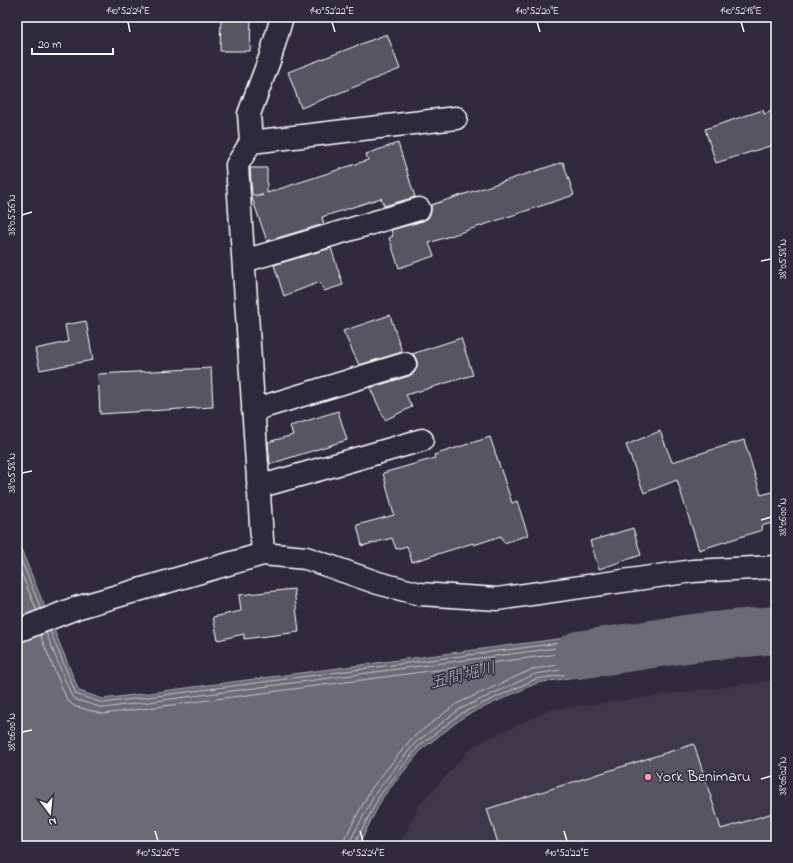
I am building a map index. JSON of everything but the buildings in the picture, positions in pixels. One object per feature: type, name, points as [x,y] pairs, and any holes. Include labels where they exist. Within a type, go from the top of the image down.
[{"type":"street","points":[[263,554],[237,165],[251,142],[249,114],[270,58],[282,17]]},
{"type":"street","points":[[251,142],[456,118]]},
{"type":"street","points":[[244,260],[419,209]]},
{"type":"street","points":[[253,410],[406,364]]},
{"type":"street","points":[[258,487],[422,440]]},
{"type":"street","points":[[17,631],[76,608],[263,554],[306,558],[378,583],[420,594],[497,599],[693,571],[776,567]]},
{"type":"shaded area","points":[[776,680],[776,846],[399,846],[420,804],[473,746],[549,710]]},
{"type":"water","points":[[17,539],[79,691],[103,699],[641,628],[646,666],[537,683],[465,716],[422,749],[383,797],[358,846],[17,846]]},
{"type":"waterway","name":"五間堀川","points":[[578,655],[693,638],[776,630]]},
{"type":"place","name":"York Benimaru","points":[[648,777]]}]
